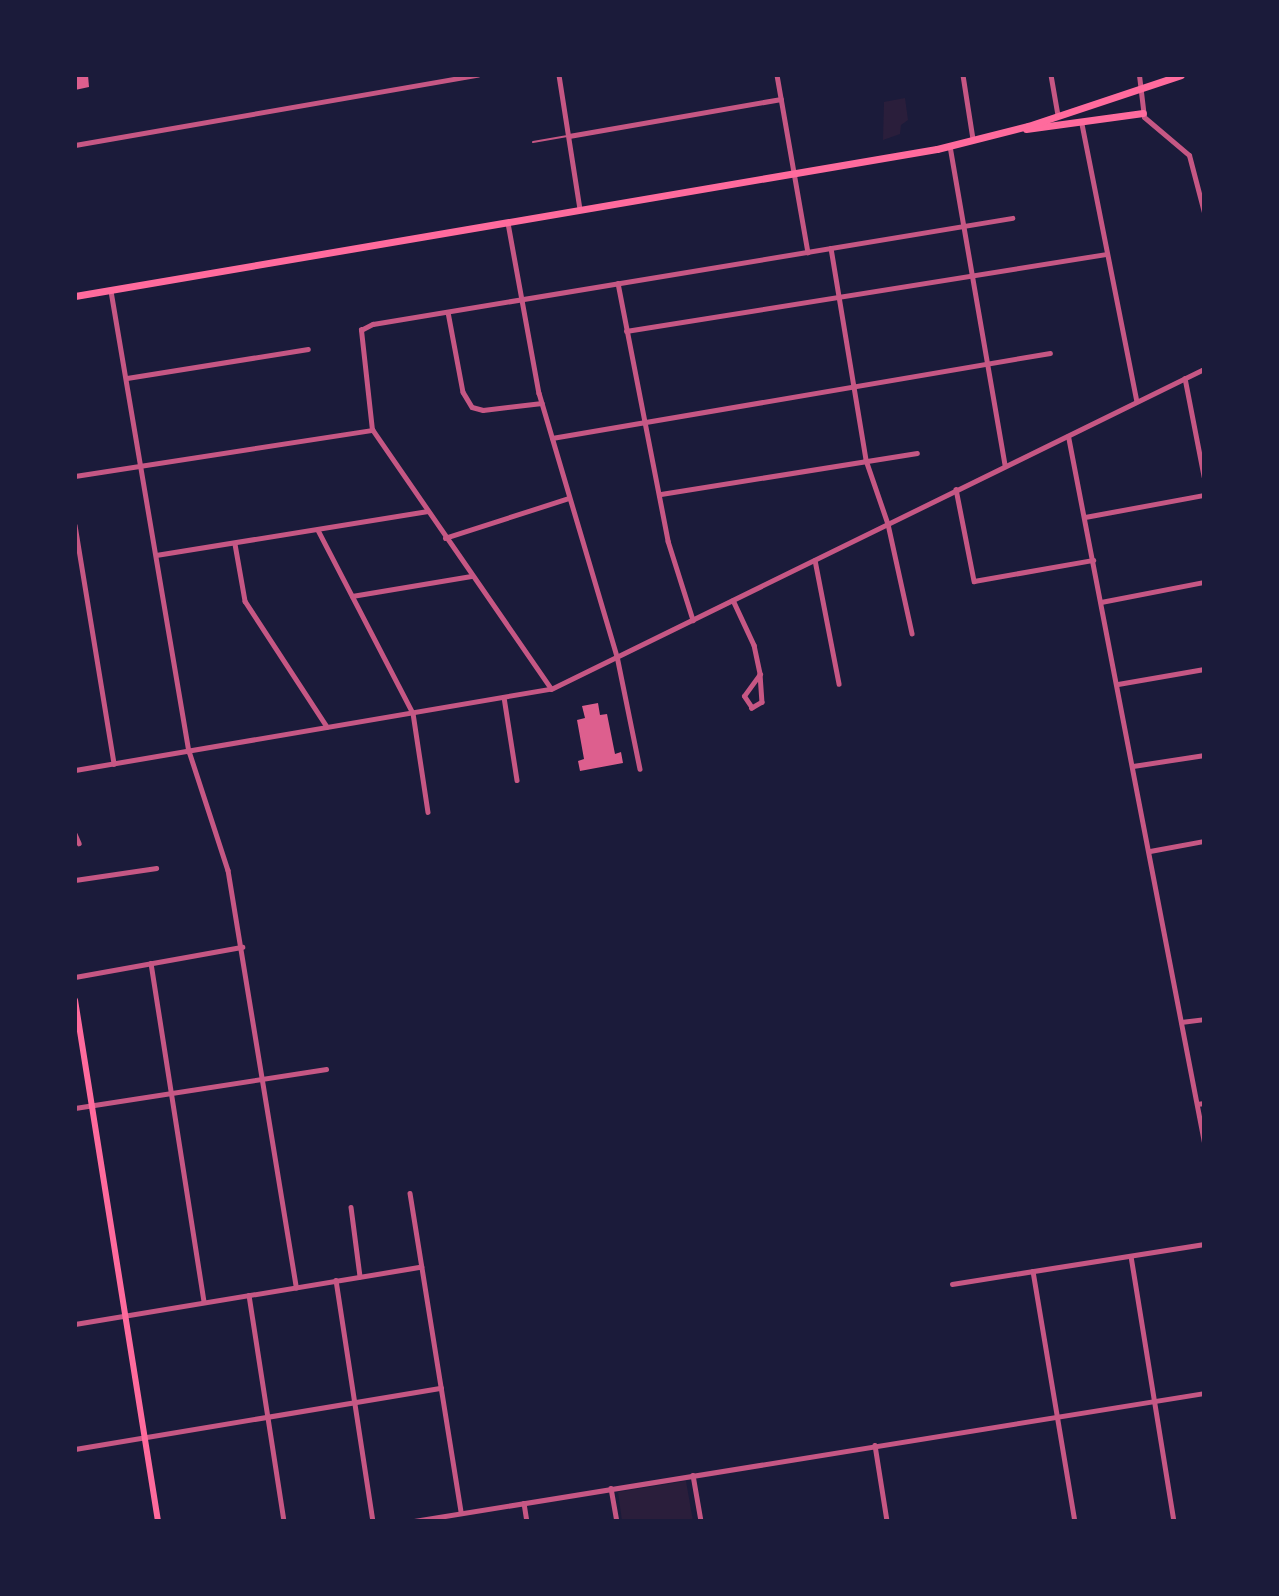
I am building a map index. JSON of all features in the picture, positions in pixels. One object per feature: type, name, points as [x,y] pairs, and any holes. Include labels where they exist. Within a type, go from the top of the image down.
[{"type":"main road","points":[[75,296],[950,146],[1012,131],[1181,75]]},
{"type":"main road","points":[[1012,131],[1082,124],[1143,113]]},
{"type":"main road","points":[[75,1000],[158,1521]]},
{"type":"street","points":[[75,145],[478,75]]},
{"type":"street","points":[[559,75],[581,210]]},
{"type":"street","points":[[777,75],[792,174],[808,252]]},
{"type":"street","points":[[963,75],[974,140]]},
{"type":"street","points":[[1051,75],[1059,116]]},
{"type":"street","points":[[1139,75],[1143,113],[1189,155],[1202,190],[1204,212]]},
{"type":"street","points":[[569,136],[781,99]]},
{"type":"street","points":[[1082,124],[1137,401]]},
{"type":"street","points":[[950,146],[1005,465]]},
{"type":"street","points":[[551,688],[372,430],[361,330],[373,324],[1012,218]]},
{"type":"street","points":[[508,223],[542,403],[617,656],[640,769]]},
{"type":"street","points":[[831,248],[866,460],[888,524],[912,633]]},
{"type":"street","points":[[626,331],[1107,254]]},
{"type":"street","points":[[618,284],[643,423],[661,494],[668,541],[693,620]]},
{"type":"street","points":[[111,290],[189,751],[223,850],[242,947],[296,1287]]},
{"type":"street","points":[[448,312],[463,391],[472,407],[483,411],[542,403]]},
{"type":"street","points":[[127,379],[308,349]]},
{"type":"street","points":[[552,438],[1050,353]]},
{"type":"street","points":[[75,770],[551,688],[1204,369]]},
{"type":"street","points":[[1185,378],[1204,476]]},
{"type":"street","points":[[75,476],[372,430]]},
{"type":"street","points":[[1068,436],[1118,684],[1181,1022],[1200,1104],[1204,1142]]},
{"type":"street","points":[[661,494],[917,453]]},
{"type":"street","points":[[956,489],[974,581],[1094,560]]},
{"type":"street","points":[[1085,517],[1204,495]]},
{"type":"street","points":[[445,538],[569,498]]},
{"type":"street","points":[[156,555],[427,511]]},
{"type":"street","points":[[75,525],[114,764]]},
{"type":"street","points":[[318,530],[413,713],[428,812]]},
{"type":"street","points":[[235,544],[245,601],[328,728]]},
{"type":"street","points":[[814,560],[839,684]]},
{"type":"street","points":[[352,597],[472,576]]},
{"type":"street","points":[[1101,602],[1204,582]]},
{"type":"street","points":[[733,600],[754,645],[760,674],[762,702],[751,708],[744,695],[760,674]]},
{"type":"street","points":[[1118,684],[1204,669]]},
{"type":"street","points":[[504,697],[517,780]]},
{"type":"street","points":[[1133,766],[1204,755]]},
{"type":"street","points":[[75,834],[79,843]]},
{"type":"street","points":[[1150,851],[1204,841]]},
{"type":"street","points":[[75,880],[156,868]]},
{"type":"street","points":[[75,977],[242,947]]},
{"type":"street","points":[[151,963],[204,1302]]},
{"type":"street","points":[[1181,1022],[1204,1018]]},
{"type":"street","points":[[75,1108],[326,1069]]},
{"type":"street","points":[[410,1193],[461,1513]]},
{"type":"street","points":[[351,1207],[360,1276]]},
{"type":"street","points":[[952,1284],[1204,1244]]},
{"type":"street","points":[[1131,1256],[1174,1521]]},
{"type":"street","points":[[75,1324],[421,1266]]},
{"type":"street","points":[[1033,1271],[1075,1521]]},
{"type":"street","points":[[336,1280],[373,1521]]},
{"type":"street","points":[[248,1295],[284,1521]]},
{"type":"street","points":[[75,1449],[441,1388]]},
{"type":"street","points":[[414,1521],[1204,1393]]},
{"type":"street","points":[[875,1445],[887,1521]]},
{"type":"street","points":[[693,1475],[701,1521]]},
{"type":"street","points":[[611,1488],[617,1521]]},
{"type":"street","points":[[524,1503],[527,1521]]},
{"type":"lane","points":[[533,142],[569,136]]},
{"type":"shaded area","points":[[905,98],[908,120],[901,125],[900,134],[883,140],[884,102]]},
{"type":"shaded area","points":[[686,1481],[693,1521],[622,1521],[618,1492]]},
{"type":"building","points":[[75,75],[88,75],[89,87],[75,90]]},
{"type":"building","points":[[598,703],[600,715],[607,714],[615,754],[621,752],[623,763],[580,771],[578,761],[584,759],[577,720],[585,718],[582,706]]}]
